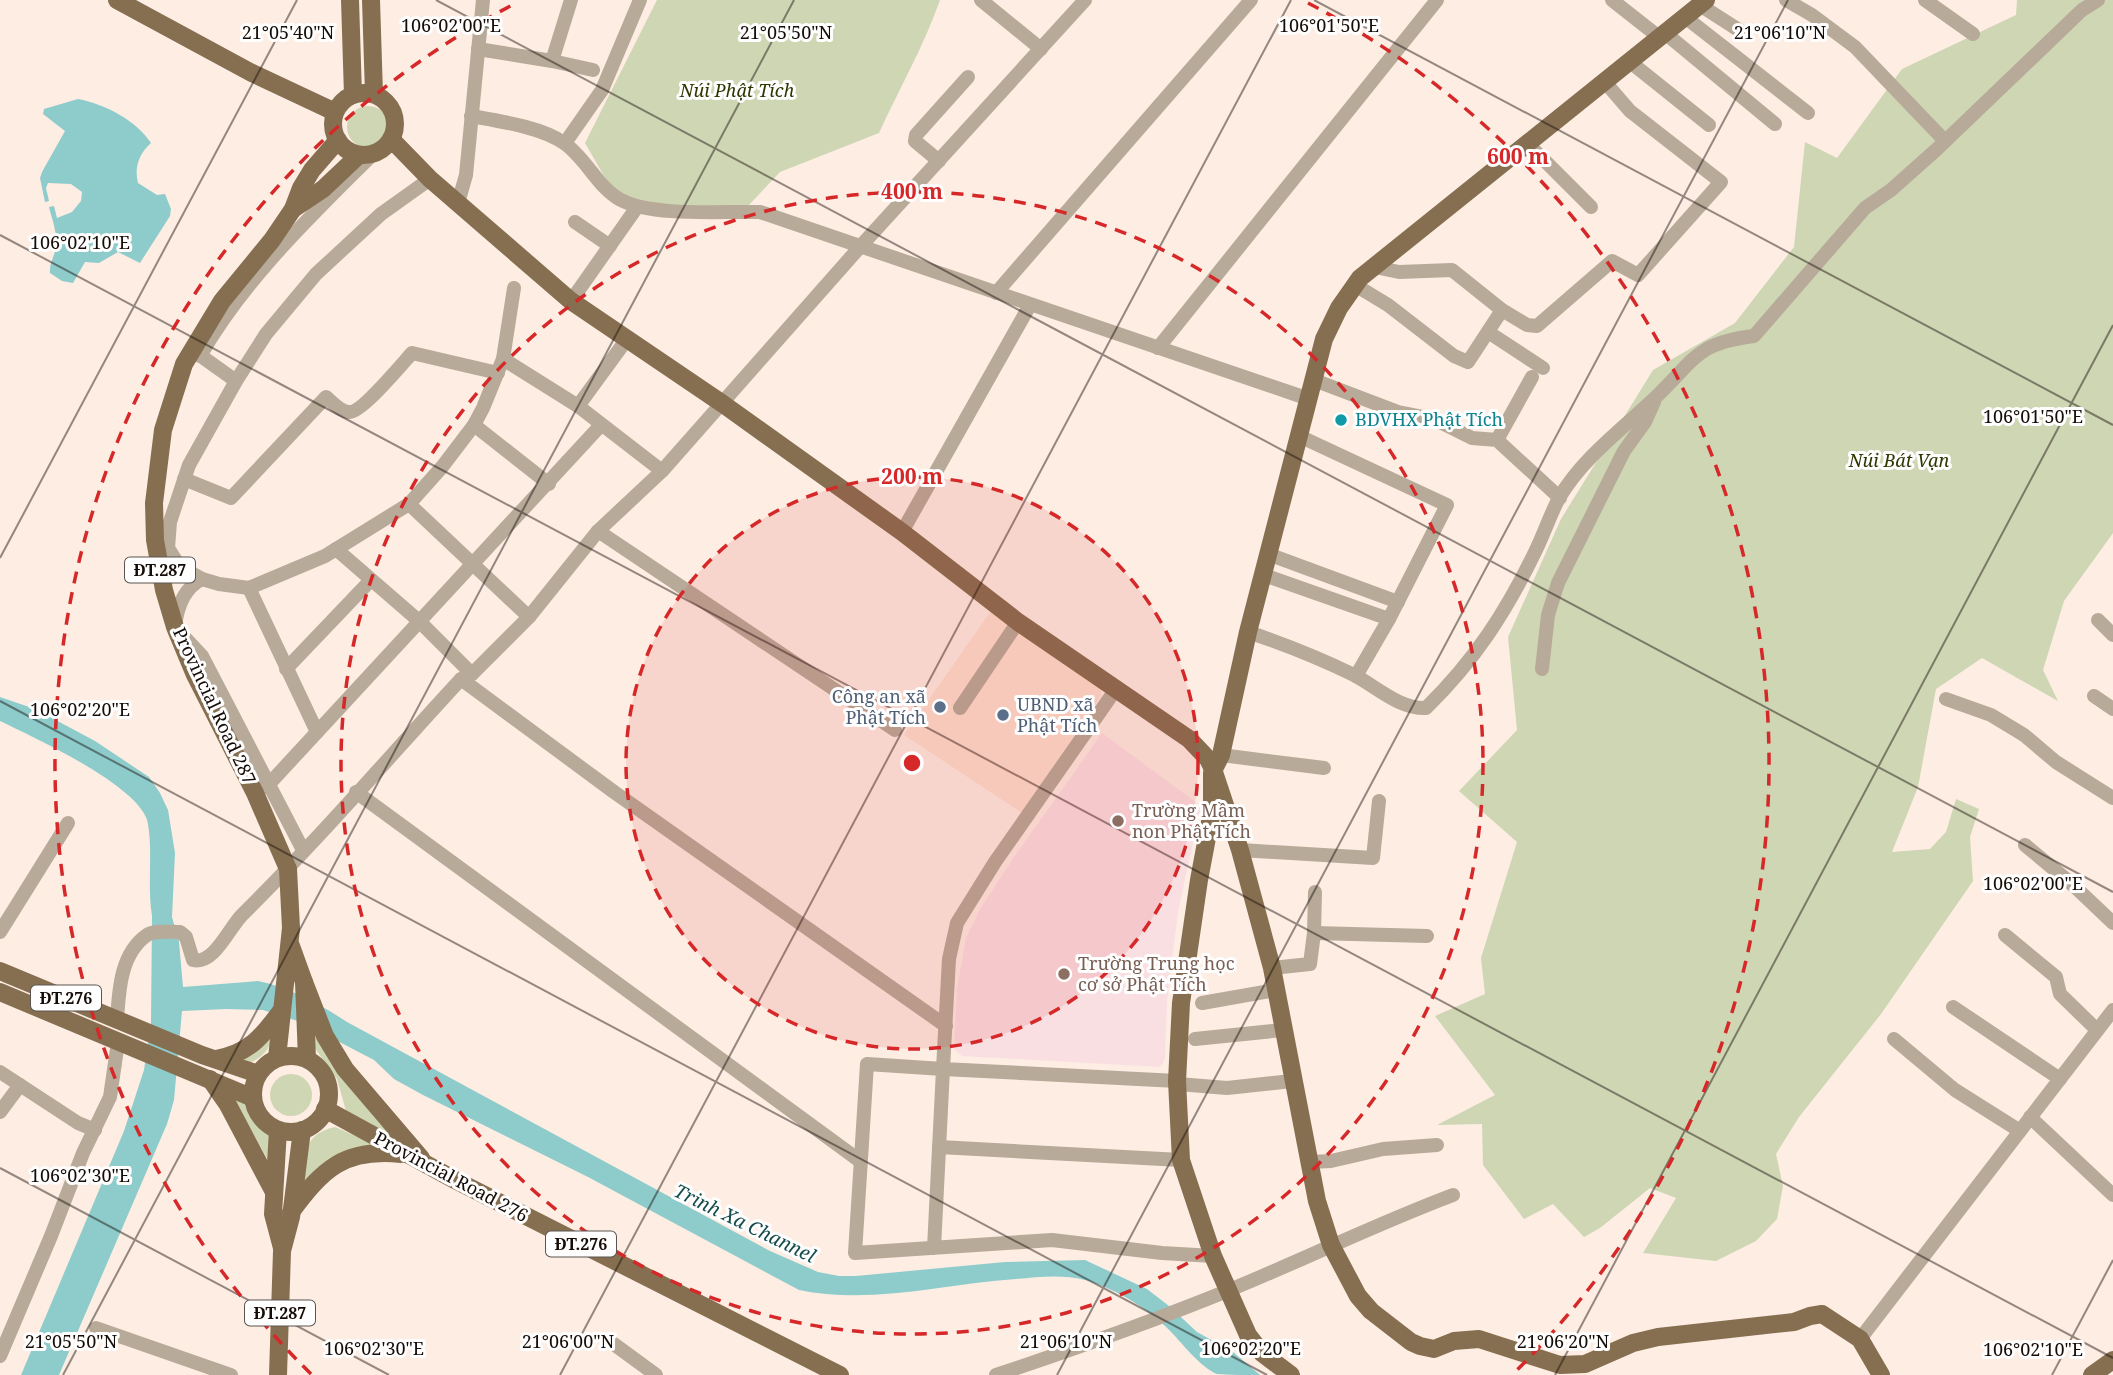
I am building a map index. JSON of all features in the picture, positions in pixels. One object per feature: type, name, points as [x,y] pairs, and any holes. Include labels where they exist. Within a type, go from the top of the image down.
[{"type":"main road","points":[[117,0],[253,73],[335,112]]},
{"type":"main road","points":[[349,0],[361,94]]},
{"type":"main road","points":[[361,94],[371,1]]},
{"type":"main road","points":[[1291,1375],[1269,1360],[1254,1345],[1213,1256],[1181,1160],[1178,1082],[1181,1003],[1212,811],[1217,762],[1324,339],[1339,308],[1355,285],[1375,267],[1703,2]]},
{"type":"main road","points":[[361,94],[385,100],[392,110],[395,128],[391,139],[382,150],[366,154],[349,151],[338,140],[333,124],[335,112],[344,100],[361,94]]},
{"type":"main road","points":[[391,139],[430,179],[571,300],[902,532],[1018,622],[1189,739],[1208,759],[1217,762]]},
{"type":"main road","name":"Provincial Road 287","points":[[277,1058],[289,943],[288,869],[255,793],[195,675],[175,627],[164,590],[155,540],[154,503],[167,411],[184,363],[196,353],[222,301],[272,240],[293,209],[312,170],[338,140]]},
{"type":"main road","name":"Provincial Road 287","points":[[293,209],[366,154]]},
{"type":"main road","points":[[1217,762],[1272,968],[1317,1201],[1331,1245],[1358,1296],[1371,1311],[1411,1342],[1434,1349],[1454,1341],[1479,1339],[1508,1347],[1547,1369],[1560,1365],[1585,1364],[1633,1343],[1658,1337],[1794,1322],[1822,1314],[1860,1339],[1881,1375]]},
{"type":"main road","name":"Provincial Road 287","points":[[289,943],[304,982],[307,1059]]},
{"type":"main road","name":"ĐT.276","points":[[0,971],[206,1056],[258,1074]]},
{"type":"main road","points":[[304,982],[324,1036],[345,1069],[428,1166]]},
{"type":"main road","name":"ĐT.276","points":[[0,992],[253,1098]]},
{"type":"main road","points":[[206,1056],[234,1056],[249,1048],[281,1011]]},
{"type":"main road","points":[[292,1056],[307,1059],[317,1066],[326,1080],[328,1093],[325,1109],[316,1122],[302,1130],[278,1130],[261,1117],[253,1098],[253,1086],[266,1064],[277,1058],[292,1056]]},
{"type":"main road","points":[[202,1076],[228,1105],[274,1192]]},
{"type":"main road","name":"Provincial Road 276","points":[[325,1109],[428,1166],[840,1375]]},
{"type":"main road","name":"ĐT.287","points":[[278,1130],[273,1214],[282,1251]]},
{"type":"main road","name":"ĐT.287","points":[[278,1375],[282,1251],[291,1212],[302,1130]]},
{"type":"main road","points":[[291,1212],[325,1172],[342,1161],[377,1152],[407,1155]]},
{"type":"main road","points":[[2092,1375],[2113,1360]]},
{"type":"street","points":[[458,203],[466,175],[483,0]]},
{"type":"street","points":[[552,61],[571,0]]},
{"type":"street","points":[[565,143],[602,90],[640,0]]},
{"type":"street","points":[[981,0],[1041,49]]},
{"type":"street","points":[[124,1022],[121,976],[125,964],[149,933],[177,932],[186,937],[193,960],[197,962],[207,958],[237,920],[288,869],[356,792],[466,677],[529,617],[598,531],[662,471],[1084,0]]},
{"type":"street","points":[[996,293],[1251,0]]},
{"type":"street","points":[[1158,348],[1437,0]]},
{"type":"street","points":[[1612,0],[1662,35],[1775,124]]},
{"type":"street","points":[[1786,0],[1812,15],[1855,47],[1945,141]]},
{"type":"street","points":[[1924,0],[1973,34]]},
{"type":"street","points":[[1248,632],[1274,640],[1356,676],[1412,708],[1426,708],[1460,673],[1493,629],[1513,596],[1560,498],[1602,443],[1658,395],[1701,351],[1731,339],[1754,337],[1866,208],[1891,190],[2082,10],[2098,0]]},
{"type":"street","points":[[1703,2],[1745,34]]},
{"type":"street","points":[[1685,17],[1808,113]]},
{"type":"street","points":[[478,49],[593,70]]},
{"type":"street","points":[[1629,61],[1709,125]]},
{"type":"street","points":[[939,161],[915,141],[916,135],[968,77]]},
{"type":"street","points":[[1375,267],[1399,272],[1452,270],[1502,310],[1527,325],[1538,326],[1612,261],[1637,275],[1721,182],[1630,111],[1604,81]]},
{"type":"street","points":[[471,116],[542,133],[565,143],[618,199],[637,207],[671,211],[760,212],[859,248],[1309,398]]},
{"type":"street","points":[[1527,143],[1591,207]]},
{"type":"street","points":[[236,381],[196,353],[245,289],[366,154]]},
{"type":"street","points":[[430,179],[381,214],[316,275],[266,334],[189,465],[170,523],[168,548],[180,567],[202,579],[249,588],[336,549],[410,504],[474,425],[500,366],[514,288]]},
{"type":"street","points":[[571,300],[637,207]]},
{"type":"street","points":[[575,222],[610,246]]},
{"type":"street","points":[[1355,285],[1388,305],[1454,356],[1468,362],[1502,310]]},
{"type":"street","points":[[902,532],[1030,305]]},
{"type":"street","points":[[1488,332],[1538,373],[1497,440]]},
{"type":"street","points":[[578,406],[627,339]]},
{"type":"street","points":[[184,479],[231,498],[326,397],[342,410],[349,413],[354,411],[367,402],[412,353],[500,366],[578,406],[662,471]]},
{"type":"street","points":[[1314,380],[1398,412],[1434,419],[1472,439],[1497,440],[1560,498]]},
{"type":"street","points":[[1542,669],[1548,615],[1558,583],[1624,451],[1645,422],[1658,395]]},
{"type":"street","points":[[474,425],[549,484]]},
{"type":"street","points":[[255,793],[270,783],[601,425]]},
{"type":"street","points":[[1299,436],[1447,505],[1389,619],[1356,676]]},
{"type":"street","points":[[410,504],[529,617]]},
{"type":"street","points":[[598,531],[895,730]]},
{"type":"street","points":[[336,549],[419,621],[466,677],[614,792],[946,1026]]},
{"type":"street","points":[[1268,554],[1398,602]]},
{"type":"street","points":[[1264,575],[1389,619]]},
{"type":"street","points":[[202,579],[190,589],[177,610],[175,627],[202,656],[303,850]]},
{"type":"street","points":[[286,669],[370,581]]},
{"type":"street","points":[[249,588],[317,732]]},
{"type":"street","points":[[2098,620],[2113,635]]},
{"type":"street","points":[[960,708],[1018,622]]},
{"type":"street","points":[[934,1248],[951,944],[963,911],[1116,689]]},
{"type":"street","points":[[2094,696],[2113,709]]},
{"type":"street","points":[[1946,699],[1991,715],[2024,735],[2056,762],[2113,798]]},
{"type":"street","points":[[1217,762],[1324,768]]},
{"type":"street","points":[[356,792],[860,1161]]},
{"type":"street","points":[[1240,850],[1373,858],[1380,801]]},
{"type":"street","points":[[0,932],[68,823]]},
{"type":"street","points":[[2025,845],[2113,923]]},
{"type":"street","points":[[1272,968],[1310,964],[1315,892]]},
{"type":"street","points":[[1314,933],[1427,936]]},
{"type":"street","points":[[2005,935],[2056,976],[2060,994],[2097,1030]]},
{"type":"street","points":[[1202,1003],[1275,990]]},
{"type":"street","points":[[1953,1007],[2060,1079]]},
{"type":"street","points":[[1860,1339],[2113,1010]]},
{"type":"street","points":[[1195,1039],[1283,1030]]},
{"type":"street","points":[[1894,1039],[1955,1090],[2020,1131]]},
{"type":"street","points":[[0,1356],[5,1330],[51,1236],[83,1153],[110,1097],[123,1044]]},
{"type":"street","points":[[1213,1256],[1161,1253],[1052,1240],[855,1253],[867,1064],[1178,1082],[1227,1088],[1292,1081]]},
{"type":"street","points":[[0,1072],[78,1123],[95,1130]]},
{"type":"street","points":[[0,1112],[20,1084]]},
{"type":"street","points":[[2030,1117],[2113,1195]]},
{"type":"street","points":[[1310,1161],[1331,1161],[1383,1149],[1437,1145]]},
{"type":"street","points":[[939,1147],[1181,1160]]},
{"type":"street","points":[[996,1375],[1148,1323],[1391,1218],[1453,1195]]},
{"type":"street","points":[[96,1328],[230,1375]]},
{"type":"street","points":[[611,1342],[656,1375]]},
{"type":"shaded area","name":"UBND xã Phật Tích","points":[[993,608],[1101,686],[1101,696],[1022,813],[904,735]]},
{"type":"shaded area","name":"Trường Trung học cơ sở Phật Tích","points":[[1102,733],[1201,806],[1178,912],[1167,1000],[1165,1059],[1160,1067],[962,1056],[954,1049],[957,989],[966,938],[980,909],[1015,856]]},
{"type":"green space","name":"Núi Phật Tích","points":[[657,0],[940,0],[919,51],[879,133],[780,172],[747,207],[680,208],[620,195],[604,176],[585,143]]},
{"type":"green space","name":"Núi Bát Vạn","points":[[2017,0],[2113,0],[2113,533],[2064,601],[2043,670],[2058,701],[1982,658],[1936,689],[1918,787],[1892,852],[1930,849],[1946,832],[1956,799],[1979,809],[1970,837],[1973,881],[1881,1014],[1799,1117],[1776,1154],[1783,1186],[1777,1219],[1756,1241],[1716,1261],[1643,1253],[1676,1198],[1650,1188],[1600,1228],[1584,1237],[1553,1204],[1524,1219],[1483,1165],[1482,1124],[1437,1125],[1495,1095],[1435,1016],[1485,994],[1481,958],[1517,842],[1459,791],[1517,730],[1508,637],[1561,519],[1653,370],[1735,323],[1794,247],[1805,142],[1837,158],[1902,69],[2016,15]]},
{"type":"green space","points":[[368,106],[383,112],[389,127],[383,142],[368,148],[353,142],[347,127],[353,112]]},
{"type":"green space","points":[[313,1021],[399,1142],[346,1111],[337,1079],[314,1047]]},
{"type":"green space","points":[[274,1030],[265,1052],[256,1060],[244,1064],[242,1060]]},
{"type":"green space","points":[[291,1074],[306,1080],[312,1095],[306,1110],[291,1116],[276,1110],[270,1095],[276,1080]]},
{"type":"green space","points":[[230,1092],[247,1098],[254,1115],[272,1138],[268,1160]]},
{"type":"green space","points":[[335,1127],[374,1144],[303,1187],[305,1157],[310,1141],[324,1130]]},
{"type":"water","points":[[78,99],[119,115],[145,135],[151,143],[138,161],[138,183],[157,195],[165,194],[171,209],[170,216],[140,263],[118,252],[99,263],[85,262],[73,283],[62,281],[50,273],[56,239],[49,207],[54,206],[57,218],[72,212],[81,201],[82,192],[71,184],[48,183],[46,188],[49,201],[45,202],[40,178],[65,131],[43,114],[44,109]]},
{"type":"water","points":[[0,697],[35,709],[95,741],[149,777],[160,793],[168,810],[175,853],[172,917],[179,942],[183,987],[258,981],[293,992],[770,1251],[818,1272],[856,1276],[1005,1262],[1085,1260],[1147,1289],[1197,1332],[1233,1352],[1260,1375],[1217,1374],[1211,1371],[1144,1309],[1109,1289],[1076,1278],[1033,1277],[880,1294],[826,1294],[799,1290],[588,1177],[423,1095],[394,1079],[374,1060],[301,1022],[263,1010],[226,1009],[182,1011],[174,1100],[167,1124],[59,1375],[21,1375],[124,1131],[144,1070],[151,1022],[150,847],[148,824],[142,810],[127,795],[108,779],[84,765],[0,721]]},
{"type":"place","name":"BDVHX Phật Tích","points":[[1341,420]]},
{"type":"place","name":"Công an xã Phật Tích","points":[[940,707]]},
{"type":"place","name":"UBND xã Phật Tích","points":[[1003,715]]},
{"type":"place","name":"Trường Mầm non Phật Tích","points":[[1118,821]]},
{"type":"place","name":"Trường Trung học cơ sở Phật Tích","points":[[1064,974]]},
{"type":"water label","name":"Trinh Xa Channel","points":[[745,1223]]}]
